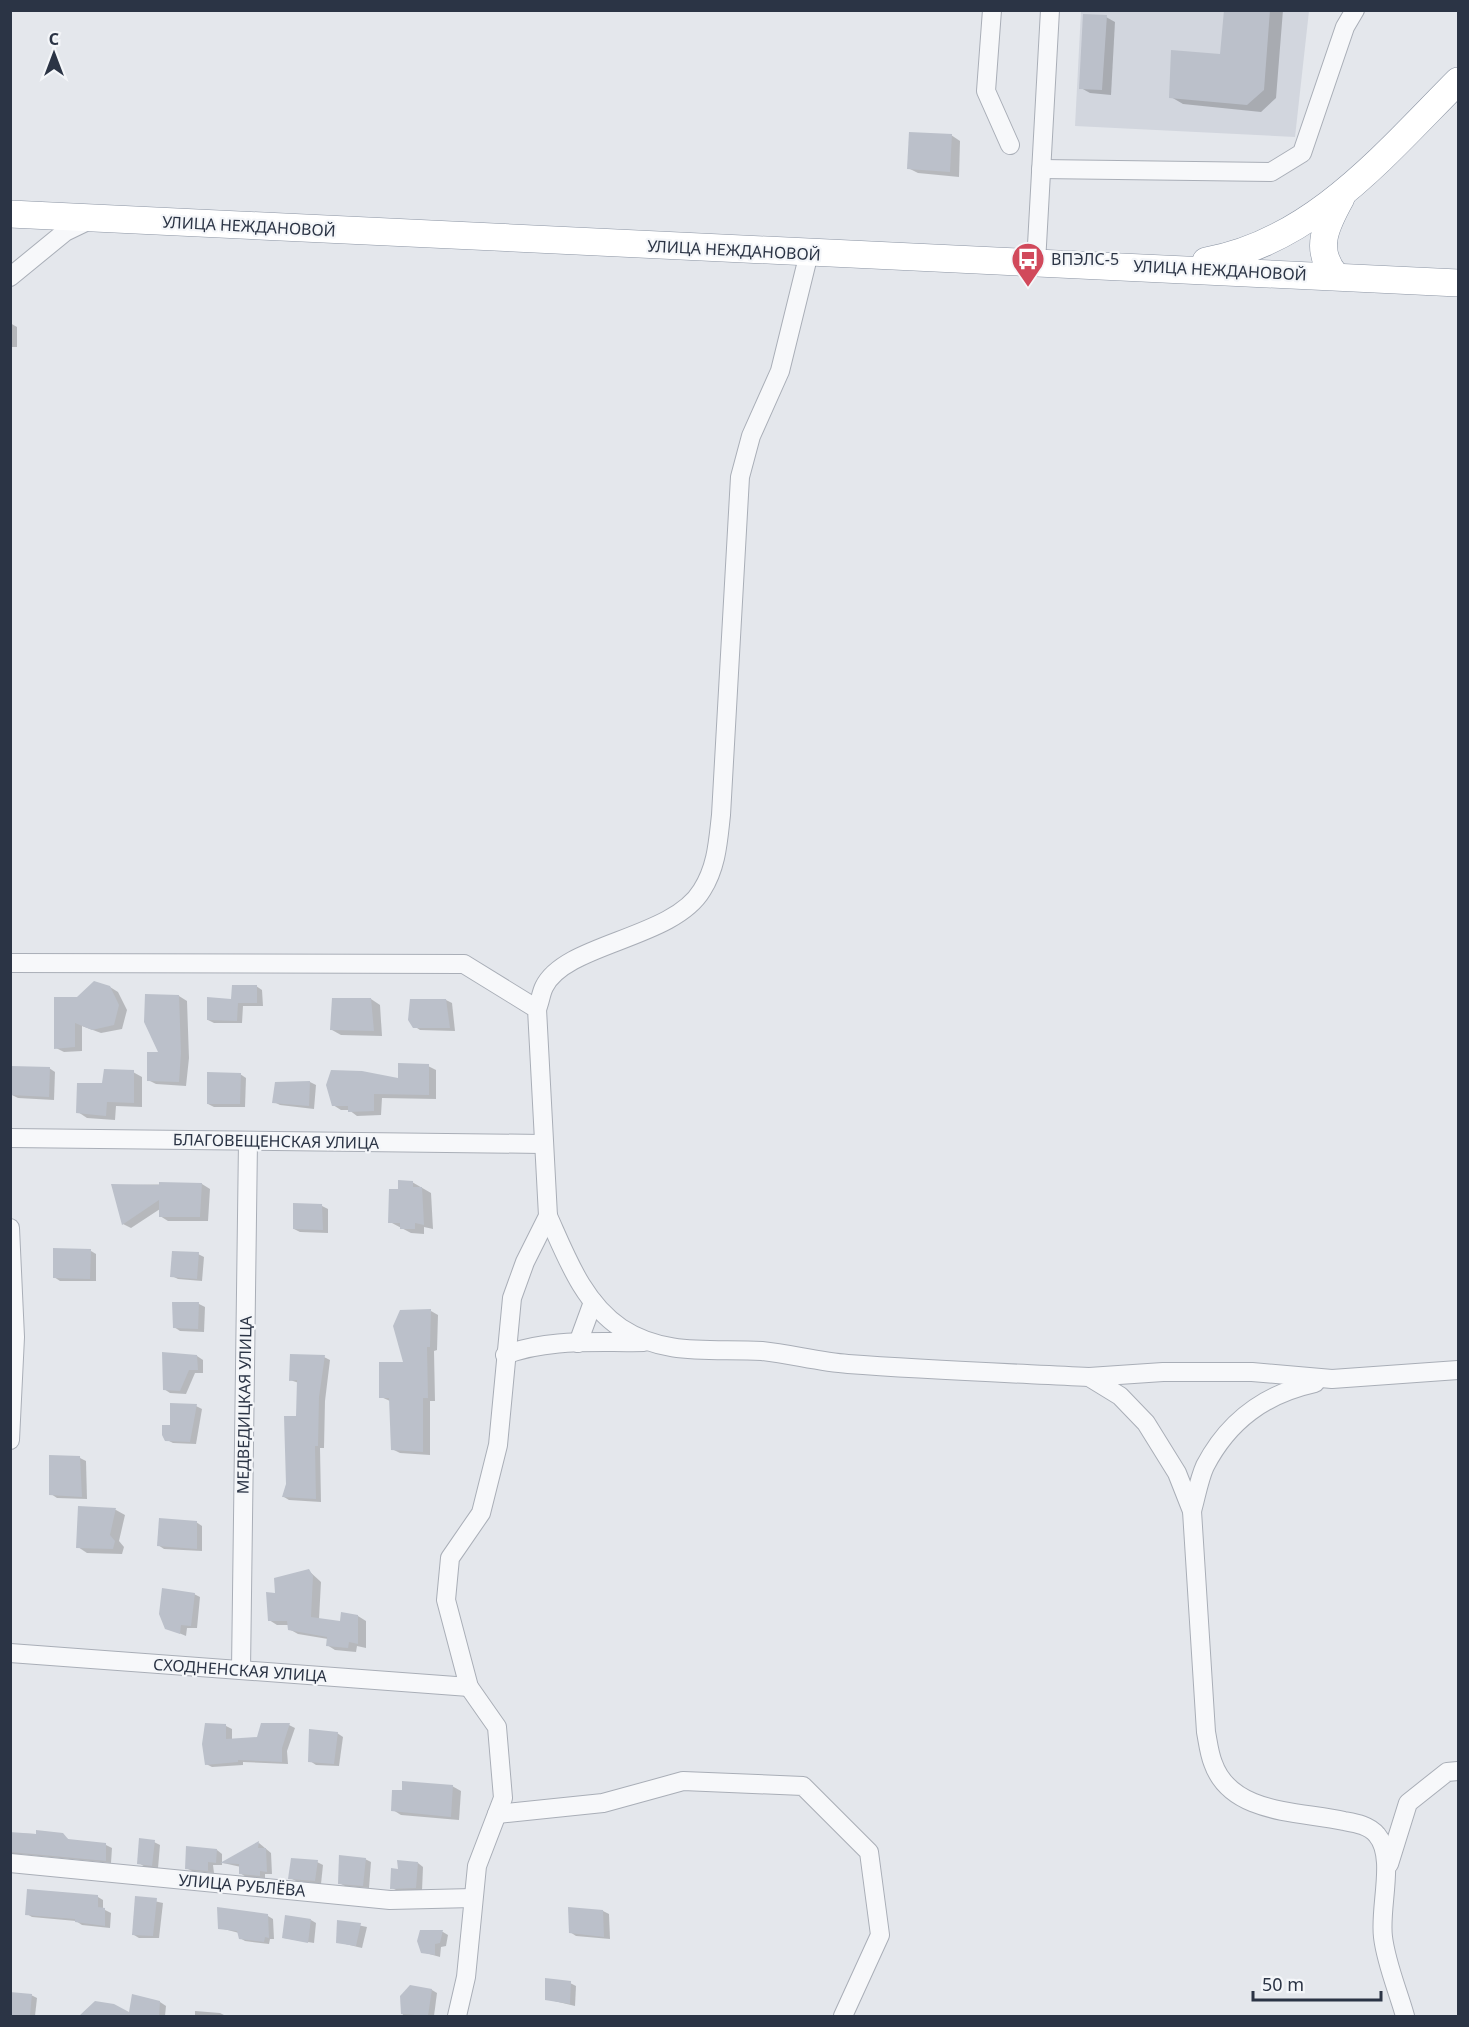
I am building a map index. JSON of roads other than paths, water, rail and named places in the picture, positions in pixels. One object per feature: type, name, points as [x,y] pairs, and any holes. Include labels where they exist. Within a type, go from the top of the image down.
[{"type":"highway","points":[[1169,267],[1217,259],[1259,246],[1299,226],[1343,194],[1458,81]]},
{"type":"highway","points":[[1336,276],[1324,258],[1323,237],[1326,226],[1343,194]]},
{"type":"highway","name":"УЛИЦА НЕЖДАНОВОЙ","points":[[10,214],[809,254],[1169,267],[1458,283]]},
{"type":"street","points":[[992,10],[986,91],[1010,145]]},
{"type":"street","points":[[1036,263],[1050,10]]},
{"type":"street","points":[[1041,169],[1271,172],[1302,153],[1345,27],[1355,10]]},
{"type":"street","points":[[10,277],[65,232],[93,218]]},
{"type":"street","points":[[809,254],[780,371],[751,436],[741,477],[721,815],[715,863],[702,891],[681,912],[656,926],[566,965],[545,985],[537,1009],[542,1144],[548,1216],[573,1270],[593,1302],[620,1327],[646,1342],[670,1349],[763,1351],[845,1364],[1089,1377],[1163,1371],[1252,1372],[1332,1379]]},
{"type":"street","points":[[10,963],[464,964],[537,1009]]},
{"type":"street","name":"БЛАГОВЕЩЕНСКАЯ УЛИЦА","points":[[10,1138],[542,1144]]},
{"type":"street","name":"МЕДВЕДИЦКАЯ УЛИЦА","points":[[240,1670],[248,1141]]},
{"type":"street","points":[[457,2016],[466,1977],[477,1866],[503,1798],[497,1727],[469,1687],[446,1600],[450,1558],[481,1513],[498,1445],[512,1298],[525,1262],[548,1216]]},
{"type":"street","points":[[10,1228],[15,1337],[10,1440]]},
{"type":"street","points":[[578,1343],[593,1302]]},
{"type":"street","points":[[506,1355],[528,1346],[646,1342]]},
{"type":"street","points":[[1192,1511],[1205,1467],[1226,1436],[1253,1407],[1288,1389],[1332,1379],[1458,1370]]},
{"type":"street","points":[[1089,1377],[1120,1396],[1146,1423],[1176,1473],[1192,1511],[1206,1732],[1217,1772],[1222,1780],[1239,1795],[1270,1809],[1362,1824],[1376,1834],[1385,1849],[1387,1869]]},
{"type":"street","name":"СХОДНЕНСКАЯ УЛИЦА","points":[[10,1653],[469,1687]]},
{"type":"street","points":[[1405,2016],[1383,1938],[1382,1902],[1387,1869],[1408,1803],[1446,1772],[1458,1771]]},
{"type":"street","points":[[497,1814],[603,1803],[683,1780],[803,1786],[869,1852],[880,1935],[843,2016]]},
{"type":"street","name":"УЛИЦА РУБЛЁВА","points":[[10,1863],[390,1900],[473,1898]]},
{"type":"place","name":"ВПЭЛС-5","points":[[1028,288]]}]
